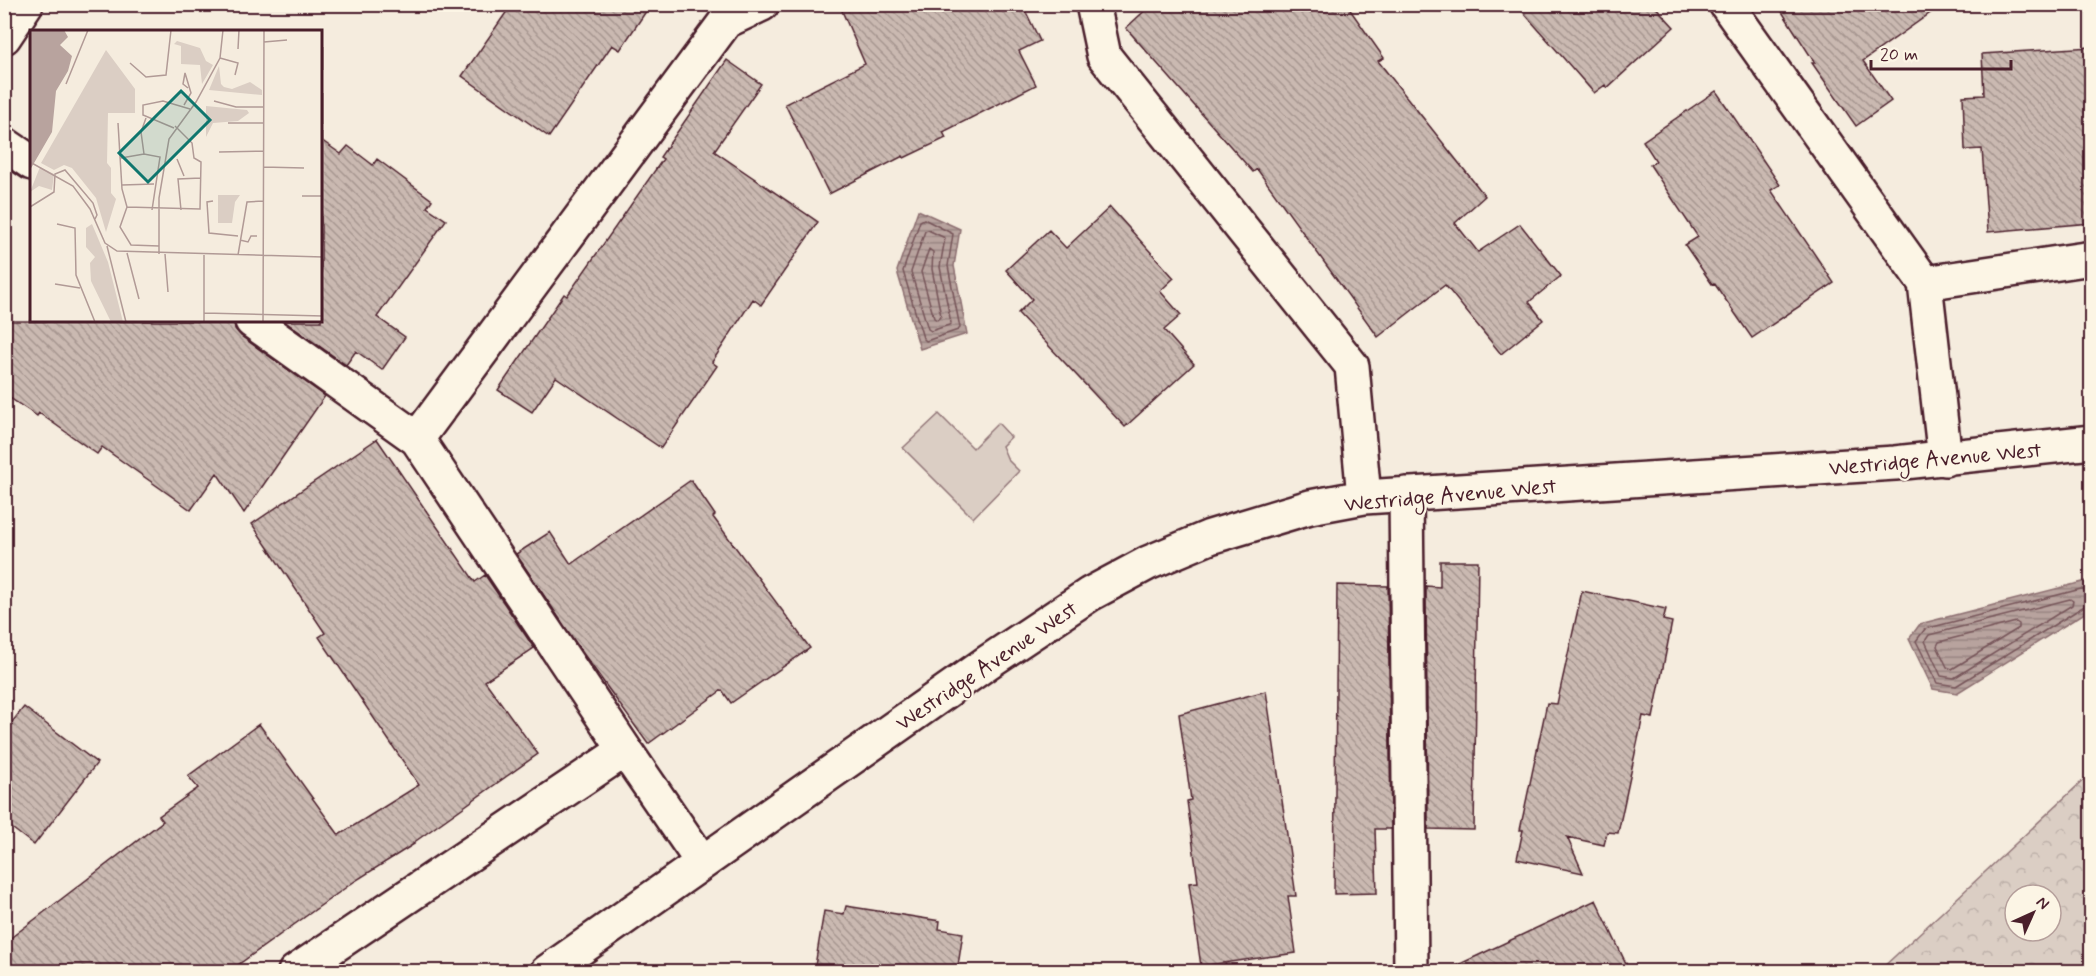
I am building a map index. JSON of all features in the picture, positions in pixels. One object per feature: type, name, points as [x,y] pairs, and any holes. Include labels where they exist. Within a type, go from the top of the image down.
[{"type":"street","points":[[4,37],[26,4]]},
{"type":"street","points":[[417,440],[726,21],[762,4]]},
{"type":"street","points":[[1093,4],[1104,56],[1352,366],[1364,497]]},
{"type":"street","points":[[1726,4],[1925,282],[1945,459]]},
{"type":"street","points":[[4,144],[30,163]]},
{"type":"street","points":[[1925,282],[2091,258]]},
{"type":"street","points":[[253,322],[417,440],[702,862]]},
{"type":"street","name":"Westridge Avenue West","points":[[547,972],[988,662],[1090,594],[1148,563],[1210,537],[1310,507],[1364,497],[1945,459],[2091,442]]},
{"type":"street","points":[[1406,494],[1411,972]]},
{"type":"street","points":[[295,972],[625,750]]},
{"type":"green space","points":[[939,414],[973,448],[998,423],[1011,437],[1002,446],[1008,460],[1019,471],[973,518],[903,448]]},
{"type":"green space","points":[[2091,773],[2091,971],[1879,971]]},
{"type":"water","points":[[918,210],[960,229],[954,266],[967,334],[920,349],[897,271]]},
{"type":"water","points":[[2086,581],[2091,589],[2091,609],[1957,693],[1933,689],[1909,639],[1920,624]]},
{"type":"building","points":[[512,4],[651,4],[620,50],[612,45],[549,137],[462,76]]},
{"type":"building","points":[[839,4],[1022,4],[1040,41],[1019,51],[1036,85],[943,132],[946,138],[904,158],[903,156],[829,194],[785,104],[865,64]]},
{"type":"building","points":[[1152,4],[1346,4],[1384,58],[1378,61],[1485,196],[1455,223],[1478,252],[1520,224],[1561,276],[1529,302],[1543,320],[1501,354],[1445,285],[1378,337],[1257,169],[1253,172],[1126,28]]},
{"type":"building","points":[[1516,4],[1653,4],[1674,27],[1607,88],[1605,85],[1594,93]]},
{"type":"building","points":[[1777,4],[1943,4],[1863,61],[1891,101],[1856,126],[1812,63],[1815,63]]},
{"type":"building","points":[[2091,47],[2091,223],[1988,232],[1982,149],[1965,150],[1963,96],[1984,95],[1982,54]]},
{"type":"building","points":[[727,60],[761,84],[714,151],[818,222],[761,305],[753,299],[712,362],[717,366],[661,448],[556,377],[532,412],[498,390],[564,294],[567,296],[663,159],[660,157]]},
{"type":"building","points":[[1716,91],[1780,185],[1771,190],[1834,283],[1752,338],[1685,245],[1698,237],[1650,165],[1656,161],[1643,141]]},
{"type":"building","points":[[322,141],[341,154],[348,146],[373,165],[377,159],[432,200],[427,207],[446,220],[377,317],[405,337],[382,370],[356,351],[346,365],[285,322],[322,322]]},
{"type":"building","points":[[1110,207],[1174,278],[1160,291],[1181,315],[1164,330],[1194,364],[1125,427],[1018,313],[1032,299],[1006,270],[1049,230],[1066,248]]},
{"type":"building","points":[[4,321],[234,322],[235,329],[241,336],[325,396],[244,513],[217,473],[191,510],[102,447],[97,454],[39,413],[37,416],[4,394]]},
{"type":"building","points":[[377,439],[475,582],[485,575],[534,648],[485,681],[538,754],[414,844],[355,881],[228,972],[17,972],[4,953],[4,943],[163,821],[159,816],[198,788],[188,776],[259,724],[339,835],[419,785],[319,637],[325,633],[252,524]]},
{"type":"building","points":[[691,480],[715,515],[713,517],[810,648],[731,703],[722,690],[648,744],[516,554],[550,532],[571,564]]},
{"type":"building","points":[[1440,561],[1478,561],[1474,830],[1428,829],[1426,586],[1440,587]]},
{"type":"building","points":[[1337,585],[1388,586],[1391,829],[1375,829],[1377,893],[1334,894]]},
{"type":"building","points":[[1582,591],[1666,609],[1663,620],[1672,622],[1653,718],[1643,716],[1618,833],[1607,832],[1604,845],[1567,837],[1583,873],[1517,859],[1523,830],[1520,830],[1547,703],[1557,704]]},
{"type":"building","points":[[1266,691],[1296,896],[1288,896],[1296,953],[1201,966],[1189,883],[1198,882],[1187,801],[1191,800],[1179,714]]},
{"type":"building","points":[[24,707],[97,763],[34,845],[4,822],[4,732]]},
{"type":"building","points":[[1596,900],[1630,972],[1443,972]]},
{"type":"building","points":[[846,906],[940,921],[939,929],[963,933],[957,972],[814,972],[824,911],[844,914]]}]
